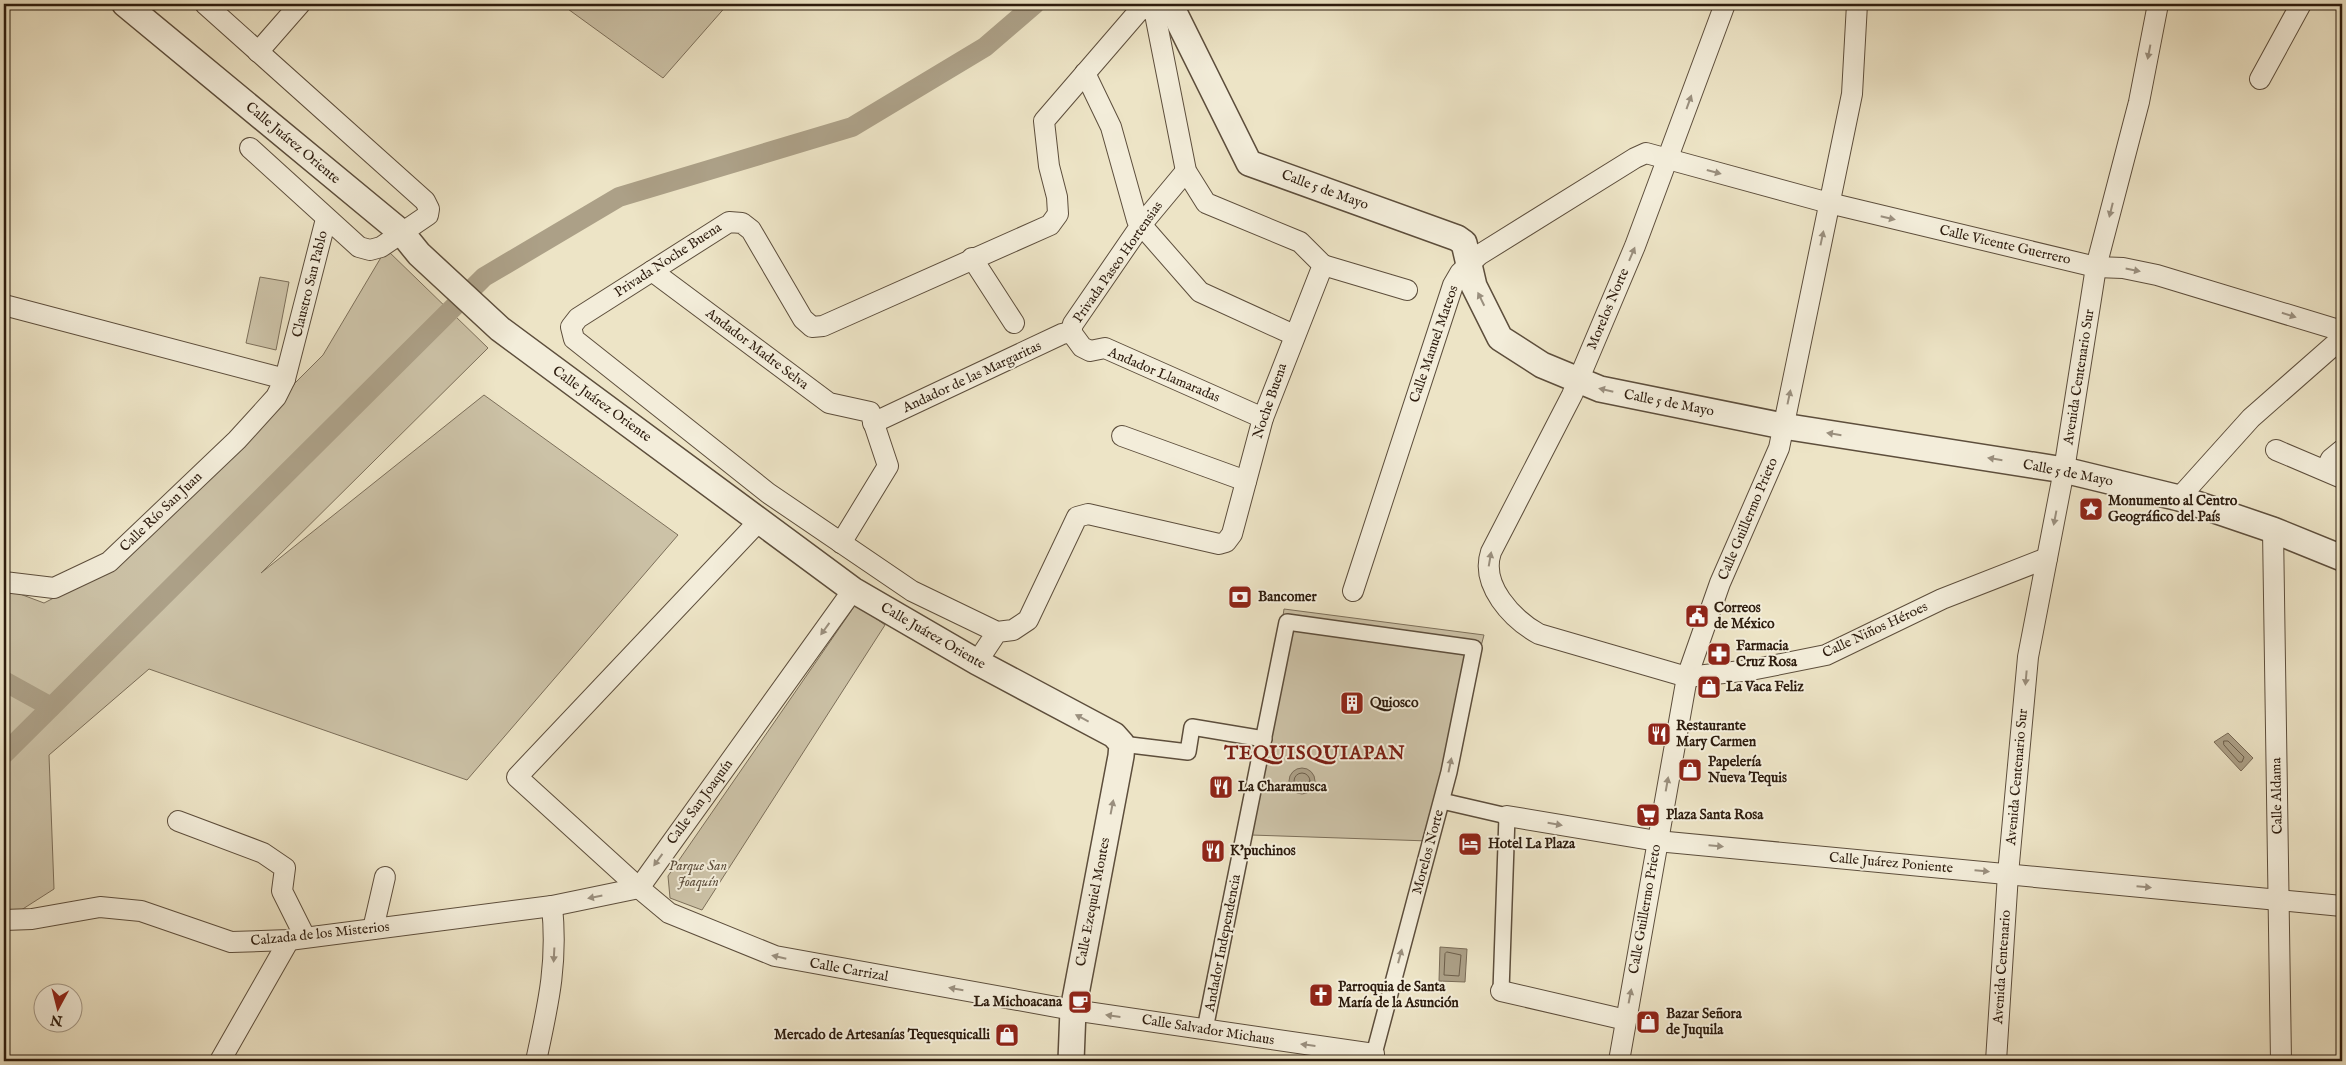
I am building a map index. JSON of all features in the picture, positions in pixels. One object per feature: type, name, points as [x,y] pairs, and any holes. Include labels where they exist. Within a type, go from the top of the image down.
[{"type":"street","name":"Calle Juárez Oriente","points":[[125,4],[402,233],[419,254],[500,328],[853,590],[977,662],[1114,735],[1122,744]]},
{"type":"street","points":[[205,4],[258,52],[300,4]]},
{"type":"street","name":"Morelos Norte","points":[[1503,604],[1490,575],[1487,562],[1490,552],[1578,380],[1635,246],[1725,4]]},
{"type":"street","name":"Calle Guillermo Prieto","points":[[1619,1061],[1687,677],[1720,583],[1779,448],[1784,426],[1852,94],[1857,4]]},
{"type":"street","name":"Avenida Centenario Sur","points":[[2008,874],[2028,657],[2064,470],[2096,267],[2139,102],[2158,4]]},
{"type":"street","points":[[2260,79],[2301,4]]},
{"type":"street","points":[[1161,6],[1155,14],[1186,171],[1206,203],[1300,242],[1323,265],[1407,290]]},
{"type":"street","name":"Privada Noche Buena","points":[[998,632],[912,591],[768,493],[574,338],[571,327],[578,318],[728,222],[742,223],[751,230],[803,319],[812,327],[822,326],[1050,225],[1058,214],[1058,197],[1049,166],[1044,120],[1138,12],[1144,8],[1161,6]]},
{"type":"street","name":"Calle 5 de Mayo","points":[[1161,6],[1249,163],[1464,242],[1474,286],[1500,338],[1542,365],[1600,389],[1784,426],[2064,470],[2179,498],[2273,530],[2342,558]]},
{"type":"street","name":"Claustro San Pablo","points":[[258,52],[425,201],[430,209],[428,215],[381,248],[370,250],[359,247],[326,219],[285,379]]},
{"type":"street","points":[[1085,73],[1111,127],[1137,220],[1200,292],[1294,335]]},
{"type":"street","points":[[250,148],[326,219]]},
{"type":"street","name":"Calle Manuel Mateos","points":[[1353,591],[1453,285],[1460,273],[1479,255],[1634,158],[1646,153],[1667,159]]},
{"type":"street","name":"Calle Vicente Guerrero","points":[[1667,159],[1829,203],[2096,267],[2123,268],[2156,275],[2342,331]]},
{"type":"street","name":"Privada Paseo Hortensias","points":[[1071,332],[1073,324],[1141,225],[1186,171]]},
{"type":"street","points":[[972,258],[1014,323]]},
{"type":"street","name":"Noche Buena","points":[[998,632],[1013,630],[1028,620],[1077,518],[1088,514],[1219,544],[1226,542],[1232,534],[1262,418],[1323,265]]},
{"type":"street","name":"Andador Madre Selva","points":[[652,271],[829,403],[871,418]]},
{"type":"street","points":[[4,305],[285,379]]},
{"type":"street","name":"Andador Llamaradas","points":[[1071,332],[1082,347],[1090,351],[1105,348],[1262,418]]},
{"type":"street","name":"Andador de las Margaritas","points":[[871,418],[1062,334],[1071,332]]},
{"type":"street","points":[[2179,498],[2251,418],[2342,338]]},
{"type":"street","name":"Calle Río San Juan","points":[[4,582],[54,588],[109,562],[237,440],[276,397],[285,379]]},
{"type":"street","points":[[841,543],[888,466],[871,418]]},
{"type":"street","points":[[1122,436],[1246,481]]},
{"type":"street","points":[[2276,450],[2334,474]]},
{"type":"street","points":[[2334,474],[2331,459],[2342,450]]},
{"type":"street","name":"Calle Carrizal","points":[[760,520],[517,777],[669,913],[774,956],[1073,1010]]},
{"type":"street","name":"Calle Aldama","points":[[2273,530],[2281,1061]]},
{"type":"street","name":"Calle Niños Héroes","points":[[1503,604],[1525,626],[1539,634],[1687,677],[1751,670],[1826,655],[1942,599],[2047,558]]},
{"type":"street","name":"Calle San Joaquín","points":[[639,888],[853,590]]},
{"type":"street","name":"Morelos Norte","points":[[1287,622],[1474,648],[1442,801],[1373,1057]]},
{"type":"street","name":"Andador Independencia","points":[[1205,1029],[1287,622]]},
{"type":"street","points":[[977,662],[998,632]]},
{"type":"street","points":[[1122,744],[1188,752],[1192,728],[1264,738]]},
{"type":"street","name":"Calle Ezequiel Montes","points":[[1071,1061],[1073,1010],[1122,744]]},
{"type":"street","name":"Calle Juárez Poniente","points":[[1442,801],[1507,816],[1657,841],[2342,906]]},
{"type":"street","points":[[1507,816],[1501,991],[1626,1020]]},
{"type":"street","points":[[178,821],[263,853],[284,868],[282,890],[297,938],[220,1061]]},
{"type":"street","name":"Avenida Centenario","points":[[1996,1061],[2008,874]]},
{"type":"street","points":[[373,929],[385,877]]},
{"type":"street","points":[[536,1061],[553,977],[555,938],[552,906],[639,888]]},
{"type":"street","name":"Calzada de los Misterios","points":[[4,920],[32,919],[100,908],[141,911],[231,942],[297,938],[552,906]]},
{"type":"street","name":"Calle Salvador Michaus","points":[[1073,1010],[1205,1029],[1373,1057]]},
{"type":"green space","points":[[561,4],[728,4],[663,78]]},
{"type":"green space","points":[[386,249],[488,348],[261,573],[484,395],[678,535],[467,780],[149,669],[49,755],[54,889],[4,921],[4,588],[44,603],[108,570],[323,355]]},
{"type":"green space","points":[[260,277],[289,282],[276,350],[246,343]]},
{"type":"green space","name":"Parque San Joaquín","points":[[856,604],[885,625],[702,910],[670,898],[668,876]]},
{"type":"green space","points":[[1284,609],[1484,635],[1429,841],[1251,835]]},
{"type":"water","points":[[2228,733],[2253,758],[2241,771],[2214,742]]},
{"type":"water","points":[[1302,768],[1311,772],[1315,781],[1311,790],[1302,794],[1293,790],[1289,781],[1293,772]]},
{"type":"water","points":[[1440,947],[1467,949],[1465,982],[1439,981]]},
{"type":"waterway","points":[[4,754],[484,277],[619,197],[852,127],[985,47],[1035,4]]},
{"type":"waterway","points":[[4,681],[51,707]]},
{"type":"place","name":"Monumento al Centro Geográfico del País","points":[[2091,509]]},
{"type":"place","name":"Bancomer","points":[[1240,597]]},
{"type":"place","name":"Correos de México","points":[[1697,616]]},
{"type":"place","name":"Farmacia Cruz Rosa","points":[[1719,654]]},
{"type":"place","name":"La Vaca Feliz","points":[[1709,687]]},
{"type":"place","name":"Quiosco","points":[[1352,703]]},
{"type":"place","name":"Restaurante Mary Carmen","points":[[1659,734]]},
{"type":"place","name":"Papelería Nueva Tequis","points":[[1690,770]]},
{"type":"place","name":"La Charamusca","points":[[1221,787]]},
{"type":"place","name":"Plaza Santa Rosa","points":[[1648,815]]},
{"type":"place","name":"Hotel La Plaza","points":[[1470,844]]},
{"type":"place","name":"K'puchinos","points":[[1213,851]]},
{"type":"place","name":"Parroquia de Santa María de la Asunción","points":[[1321,995]]},
{"type":"place","name":"La Michoacana","points":[[1080,1002]]},
{"type":"place","name":"Bazar Señora de Juquila","points":[[1648,1022]]},
{"type":"place","name":"Mercado de Artesanías Tequesquicalli","points":[[1007,1035]]},
{"type":"district","name":"TEQUISQUIAPAN","points":[[1315,754]]}]
